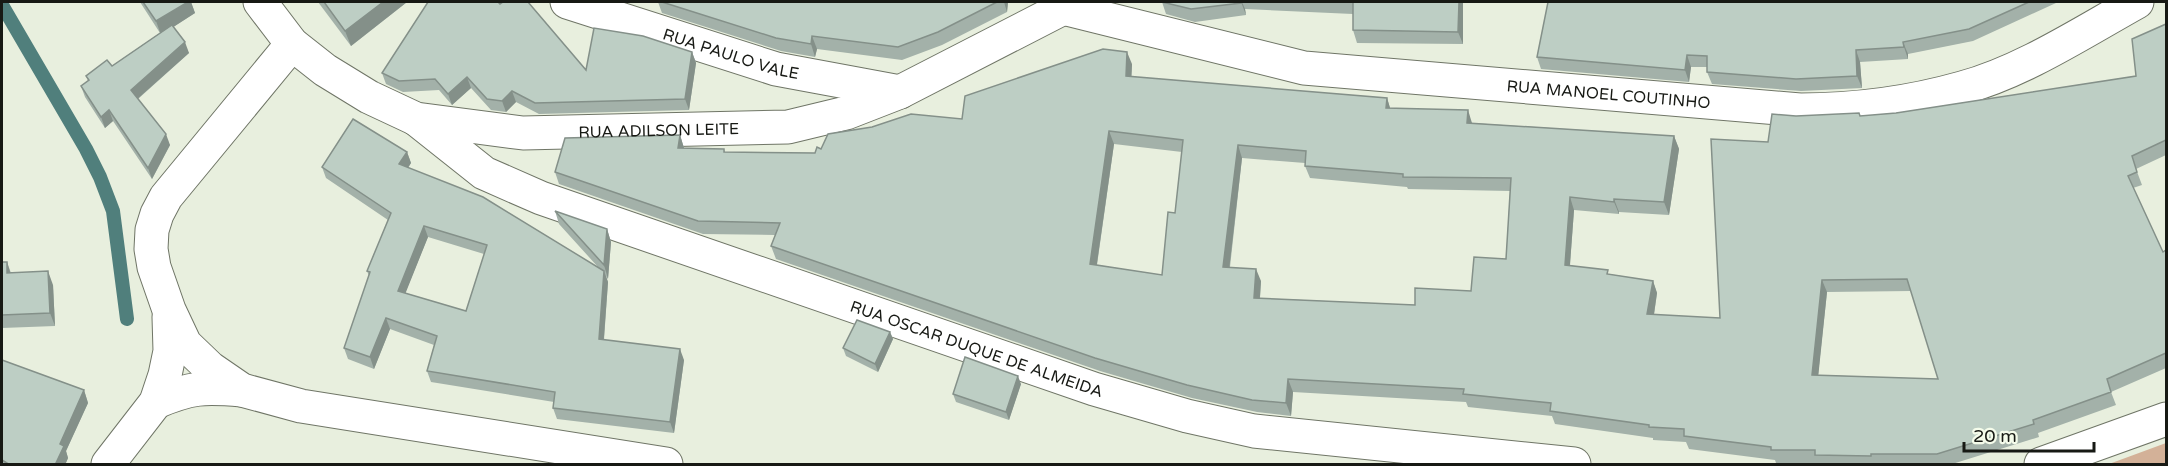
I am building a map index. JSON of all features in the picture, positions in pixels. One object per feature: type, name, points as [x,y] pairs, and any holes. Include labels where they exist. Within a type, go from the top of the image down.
[{"type":"street","name":"RUA ADILSON LEITE","points":[[260,2],[292,44],[325,70],[369,97],[416,119],[523,133],[788,127],[846,113],[900,92],[1069,5]]},
{"type":"street","name":"RUA PAULO VALE","points":[[567,2],[776,69],[900,92]]},
{"type":"street","name":"RUA MANOEL COUTINHO","points":[[1069,5],[1304,68],[1788,109],[1837,110],[1902,101],[1963,88],[2014,68],[2063,44],[2137,2]]},
{"type":"street","points":[[242,390],[210,368],[185,345],[169,310],[154,267],[151,249],[152,230],[166,197],[292,44]]},
{"type":"street","name":"RUA OSCAR DUQUE DE ALMEIDA","points":[[416,119],[484,172],[541,198],[1141,404],[1254,431],[1574,465]]},
{"type":"street","points":[[108,465],[156,402],[170,351],[169,310]]},
{"type":"street","points":[[156,402],[182,391],[205,387],[242,390],[301,406],[666,465]]},
{"type":"street","points":[[2042,465],[2166,419]]},
{"type":"shaded area","points":[[2166,443],[2166,464],[2109,464]]},
{"type":"building","points":[[143,2],[188,2],[156,21]]},
{"type":"building","points":[[324,2],[383,2],[345,31]]},
{"type":"building","points":[[428,2],[498,2],[500,4],[528,2],[586,70],[594,28],[643,36],[692,52],[685,99],[535,103],[512,91],[502,101],[487,99],[467,77],[448,94],[435,79],[399,81],[382,73]]},
{"type":"building","points":[[662,2],[997,2],[938,32],[898,47],[812,36],[811,44],[776,38]]},
{"type":"building","points":[[1162,2],[1241,2],[1241,3],[1191,9]]},
{"type":"building","points":[[1353,2],[1459,2],[1458,32],[1353,30]]},
{"type":"building","points":[[1548,2],[2029,2],[1969,29],[1903,42],[1904,47],[1856,50],[1857,76],[1796,79],[1707,72],[1707,56],[1687,55],[1685,70],[1537,57]]},
{"type":"building","points":[[2166,24],[2166,140],[2132,156],[2137,172],[2128,176],[2163,252],[2166,250],[2166,353],[2107,379],[2111,392],[2033,420],[2034,424],[1937,454],[1815,455],[1815,450],[1771,450],[1771,447],[1684,436],[1684,429],[1649,427],[1649,425],[1550,411],[1551,403],[1463,394],[1464,389],[1288,379],[1286,403],[1252,400],[1187,385],[1095,358],[771,246],[780,223],[698,221],[555,172],[565,138],[680,135],[678,148],[724,149],[724,152],[815,153],[817,147],[821,149],[828,134],[872,127],[911,114],[962,119],[965,96],[1103,49],[1127,52],[1126,76],[1387,98],[1386,108],[1468,110],[1467,123],[1674,136],[1664,202],[1614,199],[1614,202],[1570,197],[1565,265],[1608,270],[1607,274],[1653,281],[1647,314],[1720,318],[1711,139],[1768,142],[1772,114],[1796,116],[1859,113],[1860,116],[1896,113],[2136,76],[2132,39]],"holes":[[[1109,131],[1183,140],[1175,213],[1168,212],[1162,275],[1090,264]],[[1238,145],[1306,151],[1305,166],[1403,174],[1403,177],[1511,178],[1506,259],[1474,257],[1471,291],[1415,288],[1415,305],[1254,298],[1256,269],[1223,267]],[[1907,279],[1938,379],[1812,375],[1822,280]]]},
{"type":"building","points":[[172,25],[185,42],[131,90],[166,134],[148,168],[109,110],[101,117],[81,86],[89,80],[86,76],[107,60],[112,66]]},
{"type":"building","points":[[353,119],[407,152],[399,164],[483,197],[604,271],[599,339],[680,349],[670,422],[553,408],[555,392],[427,371],[437,336],[386,318],[370,357],[344,348],[370,272],[367,271],[391,213],[322,167]],"holes":[[[424,226],[487,245],[466,311],[398,291]]]},
{"type":"building","points":[[555,211],[607,229],[604,265]]},
{"type":"building","points":[[2,262],[7,262],[7,273],[48,271],[50,313],[2,315]]},
{"type":"building","points":[[857,320],[890,332],[875,364],[843,348]]},
{"type":"building","points":[[965,357],[1018,376],[1006,412],[953,394]]},
{"type":"building","points":[[2,360],[84,390],[60,444],[64,446],[55,465],[10,465],[2,460]]},
{"type":"waterway","points":[[2,5],[100,177],[113,211],[127,319]]}]
